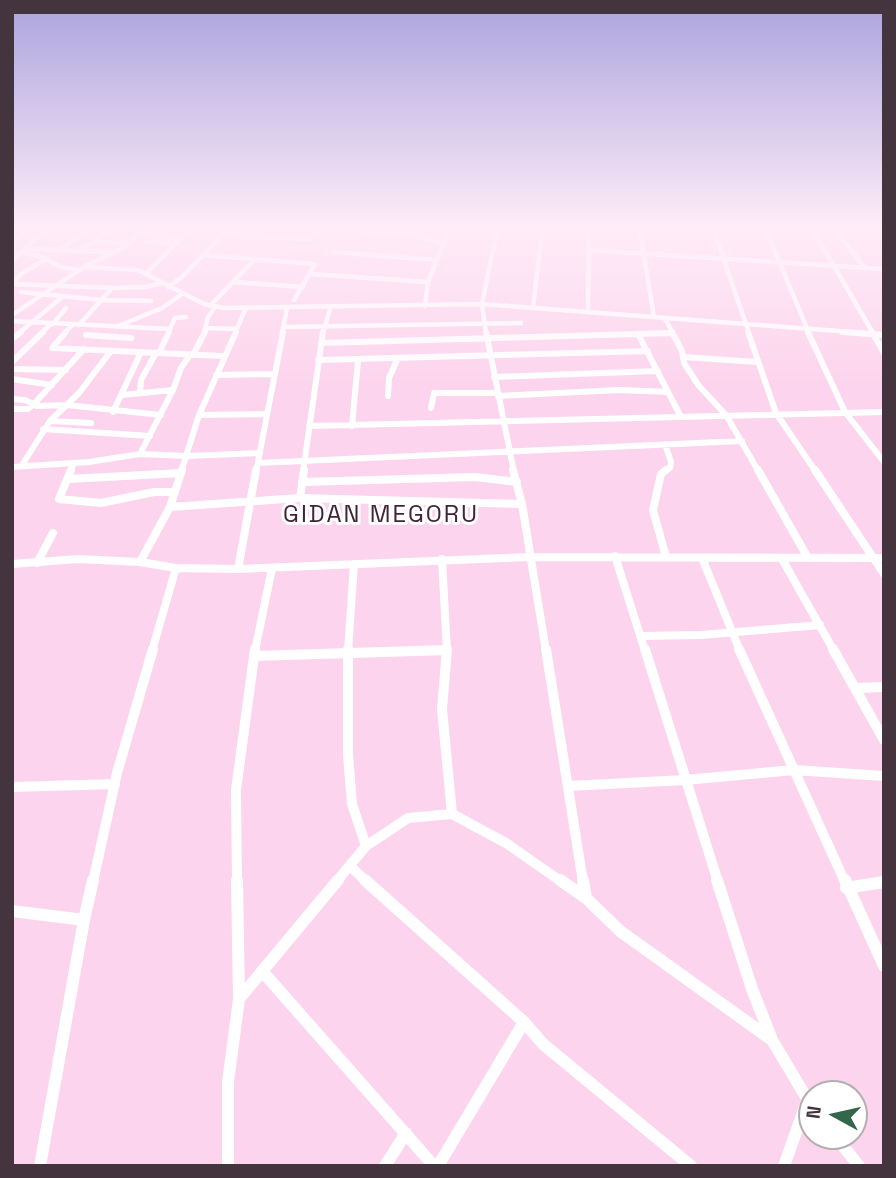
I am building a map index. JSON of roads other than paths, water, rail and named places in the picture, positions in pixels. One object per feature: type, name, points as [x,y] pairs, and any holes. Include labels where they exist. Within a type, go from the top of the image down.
[{"type":"street","points":[[12,315],[65,280]]},
{"type":"street","points":[[156,280],[213,307],[482,304],[884,335]]},
{"type":"street","points":[[12,284],[112,288],[165,285],[176,280]]},
{"type":"street","points":[[294,299],[307,280]]},
{"type":"street","points":[[398,280],[428,282],[425,306]]},
{"type":"street","points":[[487,280],[482,304],[486,339],[508,451],[522,504],[586,898]]},
{"type":"street","points":[[533,307],[536,280]]},
{"type":"street","points":[[588,280],[588,311]]},
{"type":"street","points":[[648,280],[654,317]]},
{"type":"street","points":[[730,280],[776,413],[884,574]]},
{"type":"street","points":[[788,280],[807,330],[845,412],[884,462]]},
{"type":"street","points":[[842,280],[884,353]]},
{"type":"street","points":[[140,454],[173,390],[181,368],[192,355],[207,328],[213,307],[234,282],[303,287]]},
{"type":"street","points":[[112,288],[52,348],[223,356]]},
{"type":"street","points":[[21,292],[102,300],[151,301]]},
{"type":"street","points":[[116,327],[162,308],[182,294]]},
{"type":"street","points":[[12,340],[62,296]]},
{"type":"street","points":[[300,498],[318,360],[324,325],[331,306]]},
{"type":"street","points":[[12,307],[20,308]]},
{"type":"street","points":[[238,569],[287,307]]},
{"type":"street","points":[[12,362],[66,308]]},
{"type":"street","points":[[140,562],[170,507],[199,415],[246,308]]},
{"type":"street","points":[[140,392],[141,380],[176,317],[186,317]]},
{"type":"street","points":[[665,319],[684,357],[684,363],[699,386],[726,415],[808,558]]},
{"type":"street","points":[[12,321],[169,329]]},
{"type":"street","points":[[283,327],[521,323]]},
{"type":"street","points":[[207,328],[235,329]]},
{"type":"street","points":[[120,351],[138,329]]},
{"type":"street","points":[[321,343],[672,333]]},
{"type":"street","points":[[638,334],[680,415]]},
{"type":"street","points":[[86,335],[131,338]]},
{"type":"street","points":[[12,409],[28,409],[33,405],[84,349]]},
{"type":"street","points":[[15,467],[43,429],[108,358],[111,351]]},
{"type":"street","points":[[318,360],[397,360],[648,351]]},
{"type":"street","points":[[113,412],[141,352]]},
{"type":"street","points":[[684,357],[757,362]]},
{"type":"street","points":[[388,396],[389,378],[397,360]]},
{"type":"street","points":[[352,426],[358,361]]},
{"type":"street","points":[[12,369],[66,370]]},
{"type":"street","points":[[494,377],[658,371]]},
{"type":"street","points":[[216,376],[275,374]]},
{"type":"street","points":[[12,379],[52,385]]},
{"type":"street","points":[[122,394],[173,390]]},
{"type":"street","points":[[431,408],[434,393],[497,395],[619,390],[668,392]]},
{"type":"street","points":[[12,399],[24,400],[33,405],[67,405],[161,415]]},
{"type":"street","points":[[309,426],[884,412]]},
{"type":"street","points":[[199,415],[266,414]]},
{"type":"street","points":[[50,421],[91,423]]},
{"type":"street","points":[[43,429],[150,436]]},
{"type":"street","points":[[258,463],[742,441]]},
{"type":"street","points":[[665,444],[671,462],[670,468],[661,474],[653,510],[666,557]]},
{"type":"street","points":[[15,467],[74,463],[140,454],[187,456],[260,453]]},
{"type":"street","points":[[74,463],[59,499],[101,503],[154,492],[175,492]]},
{"type":"street","points":[[68,479],[142,476],[144,473],[181,474]]},
{"type":"street","points":[[302,482],[475,477],[517,482]]},
{"type":"street","points":[[170,507],[300,498],[522,504]]},
{"type":"street","points":[[37,563],[54,533]]},
{"type":"street","points":[[615,556],[752,989],[772,1040],[798,1084]]},
{"type":"street","points":[[12,564],[78,559],[140,562],[176,568],[238,569],[529,557],[884,558]]},
{"type":"street","points":[[702,558],[732,633],[846,888],[884,966]]},
{"type":"street","points":[[442,559],[447,650],[442,709],[452,814]]},
{"type":"street","points":[[782,559],[884,740]]},
{"type":"street","points":[[354,564],[348,652],[348,755],[352,804],[366,846]]},
{"type":"street","points":[[40,1166],[84,920],[115,784],[176,568]]},
{"type":"street","points":[[228,1166],[228,1082],[239,999],[236,790],[254,656],[272,568]]},
{"type":"street","points":[[640,636],[732,633],[820,625]]},
{"type":"street","points":[[254,656],[447,650]]},
{"type":"street","points":[[855,688],[884,687]]},
{"type":"street","points":[[568,786],[685,780],[794,770],[884,776]]},
{"type":"street","points":[[12,787],[115,784]]},
{"type":"street","points":[[239,999],[366,846],[408,818],[452,814],[506,843],[586,898],[620,931],[681,971],[772,1040]]},
{"type":"street","points":[[351,867],[524,1022],[543,1044],[691,1166]]},
{"type":"street","points":[[846,888],[884,882]]},
{"type":"street","points":[[12,911],[84,920]]},
{"type":"street","points":[[262,971],[436,1166],[524,1022]]},
{"type":"street","points":[[385,1166],[406,1133]]},
{"type":"street","points":[[784,1166],[798,1133]]},
{"type":"street","points":[[846,1150],[859,1166]]},
{"type":"district","name":"GIDAN MEGORU","points":[[381,515]]}]
